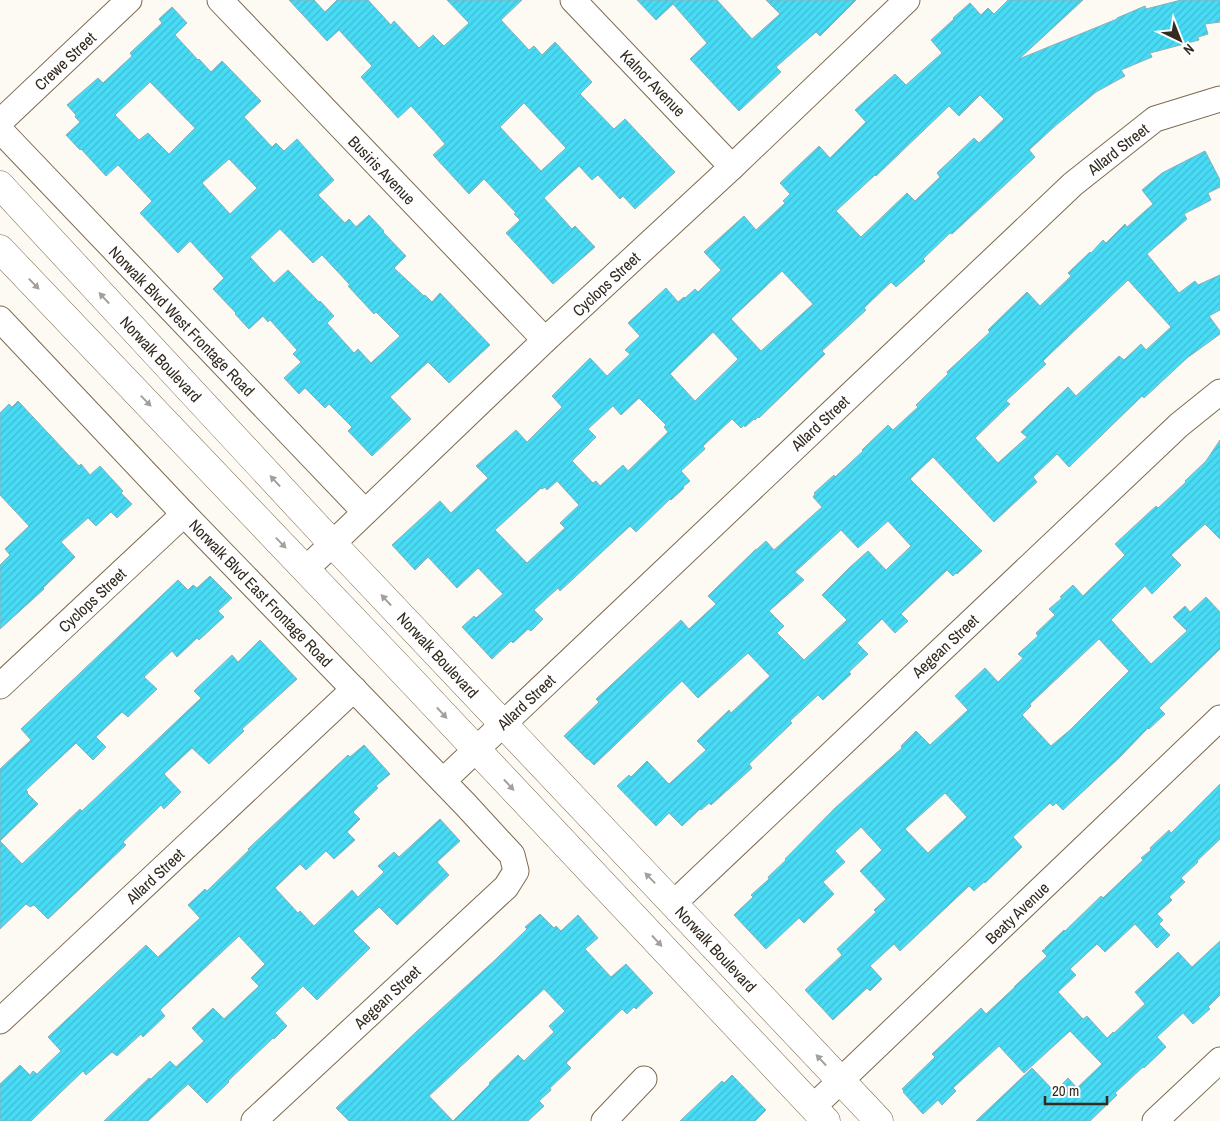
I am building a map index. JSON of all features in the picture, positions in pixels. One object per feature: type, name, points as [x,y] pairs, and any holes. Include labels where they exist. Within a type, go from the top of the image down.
[{"type":"main road","name":"Norwalk Boulevard","points":[[0,185],[332,543],[879,1121]]},
{"type":"main road","points":[[0,248],[820,1114]]},
{"type":"street","name":"Crewe Street","points":[[0,122],[130,0]]},
{"type":"street","name":"Busiris Avenue","points":[[220,0],[545,340]]},
{"type":"street","name":"Kalnor Avenue","points":[[573,0],[732,167]]},
{"type":"street","name":"Cyclops Street","points":[[306,569],[545,340],[732,167],[907,0]]},
{"type":"street","name":"Allard Street","points":[[443,781],[1073,184],[1155,119],[1220,99]]},
{"type":"street","name":"Norwalk Blvd West Frontage Road","points":[[0,130],[364,512]]},
{"type":"street","name":"Norwalk Blvd East Frontage Road","points":[[5,334],[184,514],[465,804],[512,855],[516,871]]},
{"type":"street","name":"Aegean Street","points":[[674,903],[1179,425],[1220,392]]},
{"type":"street","name":"Cyclops Street","points":[[0,686],[184,514]]},
{"type":"street","name":"Allard Street","points":[[0,1021],[354,689]]},
{"type":"street","name":"Beaty Avenue","points":[[820,1114],[841,1081],[1220,718]]},
{"type":"street","name":"Aegean Street","points":[[254,1121],[506,887],[516,871]]},
{"type":"street","points":[[1155,1121],[1220,1060]]},
{"type":"street","points":[[604,1121],[644,1079]]},
{"type":"building","points":[[289,0],[314,0],[325,12],[337,0],[368,0],[391,25],[394,21],[419,48],[433,35],[444,46],[469,23],[447,0],[522,0],[501,20],[529,50],[534,46],[542,55],[555,42],[592,82],[580,94],[614,129],[625,119],[675,172],[635,209],[623,196],[620,199],[598,175],[592,180],[579,166],[544,198],[572,229],[575,226],[595,247],[553,284],[506,233],[520,220],[514,214],[516,213],[484,179],[469,194],[433,155],[445,144],[411,106],[398,118],[361,77],[372,66],[339,30],[327,41]],"holes":[[[524,103],[566,148],[541,171],[500,127]]]},
{"type":"building","points":[[637,0],[717,0],[752,39],[780,14],[766,0],[856,0],[820,36],[816,32],[776,67],[781,72],[739,111],[690,59],[707,43],[673,4],[656,20]]},
{"type":"building","points":[[1008,0],[1083,0],[1019,59],[1145,6],[1146,9],[1181,0],[1220,0],[1220,22],[1205,24],[1208,34],[1198,37],[1199,40],[1150,53],[1152,57],[1121,70],[1125,76],[1096,92],[1054,127],[1029,150],[1035,157],[952,234],[950,233],[923,259],[925,261],[896,287],[891,282],[864,308],[866,310],[822,351],[825,354],[759,418],[754,419],[741,428],[732,419],[703,446],[705,449],[681,471],[690,481],[684,488],[636,532],[630,526],[560,591],[558,588],[534,610],[543,619],[531,631],[528,629],[513,643],[511,641],[492,659],[462,627],[474,616],[476,618],[503,594],[478,568],[457,588],[428,557],[415,570],[392,545],[440,501],[451,513],[488,478],[476,466],[516,430],[527,442],[562,407],[552,396],[590,358],[607,376],[630,354],[625,350],[640,336],[628,323],[666,288],[678,302],[695,289],[698,292],[721,270],[704,252],[744,216],[756,230],[785,203],[783,201],[790,194],[780,183],[819,146],[830,158],[866,122],[855,110],[895,74],[906,85],[942,53],[931,40],[970,3],[981,15],[988,8],[994,14]],"holes":[[[980,95],[1004,119],[979,143],[974,138],[937,173],[940,177],[915,201],[907,193],[861,237],[836,211],[876,176],[949,106],[959,116]],[[782,271],[813,304],[761,351],[731,319]],[[713,332],[738,359],[695,401],[670,374]],[[639,398],[666,425],[664,427],[668,432],[628,471],[623,465],[600,486],[596,481],[593,483],[572,461],[596,437],[588,429],[613,406],[621,415]],[[557,481],[579,505],[560,523],[565,528],[527,563],[495,530],[541,488],[545,487],[547,490]]]},
{"type":"building","points":[[172,7],[187,23],[175,35],[198,60],[211,72],[222,61],[261,101],[244,117],[272,147],[276,143],[284,151],[297,139],[334,180],[318,195],[345,223],[349,219],[356,227],[369,215],[406,256],[394,268],[432,302],[440,293],[490,345],[449,383],[428,362],[390,397],[411,419],[372,456],[348,431],[352,427],[329,404],[325,408],[305,388],[299,394],[284,378],[301,362],[293,354],[297,350],[270,320],[268,322],[263,316],[249,329],[213,289],[224,278],[190,241],[178,253],[140,213],[152,201],[118,165],[106,176],[66,135],[80,122],[67,105],[98,78],[103,83],[132,56],[130,53],[162,23],[159,19]],"holes":[[[150,82],[195,128],[169,154],[148,133],[139,140],[115,115]],[[229,159],[257,188],[230,214],[202,183]],[[280,229],[313,263],[322,255],[374,314],[376,312],[400,336],[371,363],[358,349],[354,353],[327,323],[334,316],[288,270],[274,283],[250,257]]]},
{"type":"building","points":[[1205,151],[1220,180],[1220,187],[1208,193],[1211,200],[1184,214],[1187,219],[1147,254],[1179,293],[1195,281],[1198,285],[1220,275],[1220,310],[1209,316],[1220,331],[1220,334],[1187,358],[1144,398],[1142,396],[1069,467],[1057,454],[1033,477],[1037,482],[994,522],[933,457],[910,479],[982,551],[957,574],[953,576],[947,570],[901,614],[908,621],[895,633],[882,619],[857,643],[868,654],[849,672],[851,674],[823,700],[818,695],[790,721],[792,723],[749,764],[752,768],[711,805],[709,803],[700,809],[682,826],[669,813],[656,826],[617,786],[629,775],[631,777],[647,761],[669,784],[706,750],[697,741],[729,710],[731,713],[770,676],[748,653],[698,698],[682,681],[594,765],[564,736],[599,702],[596,699],[681,620],[689,629],[716,604],[708,596],[756,549],[766,541],[774,550],[822,507],[813,497],[814,493],[834,475],[835,477],[888,425],[893,430],[918,407],[916,405],[948,374],[947,372],[990,332],[988,330],[1027,292],[1040,306],[1071,276],[1068,273],[1103,240],[1106,243],[1125,224],[1127,227],[1153,204],[1142,190],[1162,173]],"holes":[[[1128,280],[1171,327],[1146,350],[1141,344],[1124,360],[1119,356],[1076,396],[1068,387],[1021,432],[1027,437],[998,463],[975,438],[1010,404],[1006,401],[1046,364],[1043,361]],[[888,521],[911,546],[886,570],[868,551],[822,595],[847,620],[804,660],[777,633],[784,626],[769,611],[804,580],[795,572],[841,530],[858,548]]]},
{"type":"building","points":[[18,401],[79,466],[81,464],[90,475],[100,466],[132,504],[117,518],[111,512],[96,526],[88,518],[61,542],[75,557],[44,589],[0,629],[0,565],[10,555],[5,549],[29,526],[0,495],[0,413],[9,404],[12,407]]},
{"type":"building","points":[[1220,440],[1220,539],[1205,524],[1171,555],[1181,565],[1152,594],[1145,586],[1111,620],[1151,664],[1187,631],[1173,617],[1185,606],[1190,612],[1206,597],[1220,612],[1220,649],[1159,708],[1165,714],[1063,810],[1056,803],[1053,806],[1050,803],[1013,837],[1022,847],[985,883],[974,891],[969,886],[900,951],[894,944],[870,966],[882,979],[870,991],[867,988],[833,1020],[805,990],[842,955],[837,949],[876,912],[874,910],[886,899],[860,871],[882,850],[861,827],[835,851],[845,862],[823,882],[834,894],[804,923],[799,918],[766,949],[734,915],[835,808],[902,748],[901,746],[916,731],[930,745],[968,710],[955,696],[985,668],[998,682],[1023,658],[1018,654],[1038,636],[1036,633],[1055,615],[1049,609],[1062,598],[1060,597],[1073,585],[1083,596],[1125,555],[1115,544],[1156,506],[1158,508],[1206,461]],"holes":[[[1099,639],[1129,671],[1070,730],[1051,746],[1022,715],[1031,706],[1030,704]],[[945,793],[967,817],[928,853],[905,829]]]},
{"type":"building","points":[[210,576],[232,598],[218,611],[224,617],[199,640],[197,638],[177,657],[172,651],[144,677],[157,689],[128,717],[122,712],[96,737],[106,747],[93,760],[76,743],[26,790],[38,804],[0,841],[0,769],[31,740],[21,729],[178,580],[188,590],[193,585],[197,588]]},
{"type":"building","points":[[260,640],[297,679],[242,729],[244,731],[209,764],[192,748],[164,774],[181,792],[164,809],[161,805],[123,842],[126,845],[48,919],[34,905],[30,907],[26,904],[0,929],[0,841],[22,864],[80,809],[82,811],[201,698],[194,691],[232,655],[238,662]]},
{"type":"building","points":[[364,745],[390,774],[376,786],[378,788],[353,812],[360,819],[347,832],[355,840],[334,859],[326,851],[306,870],[300,864],[275,888],[298,913],[300,911],[314,926],[352,890],[358,897],[384,872],[378,866],[394,852],[399,857],[440,819],[460,841],[437,862],[449,875],[397,925],[379,907],[353,931],[370,948],[317,1000],[303,986],[275,1013],[287,1026],[207,1103],[188,1084],[148,1121],[104,1121],[149,1078],[151,1079],[170,1061],[176,1067],[204,1041],[192,1028],[213,1008],[224,1019],[259,986],[251,978],[265,964],[239,936],[160,1010],[165,1016],[143,1037],[141,1034],[117,1056],[112,1052],[86,1075],[83,1071],[31,1121],[0,1121],[0,1084],[20,1065],[30,1075],[33,1071],[37,1074],[61,1051],[48,1037],[146,945],[158,957],[200,918],[188,905],[205,889],[207,891],[248,849],[348,755],[350,757]]},
{"type":"building","points":[[1220,784],[1220,839],[1181,878],[1185,882],[1169,897],[1172,900],[1157,914],[1163,920],[1159,924],[1170,935],[1157,948],[1135,924],[1105,952],[1097,944],[1070,969],[1076,975],[1058,992],[1083,1019],[1087,1016],[1107,1038],[1145,1004],[1135,992],[1178,952],[1192,967],[1220,941],[1220,995],[1208,1007],[1210,1009],[1193,1024],[1183,1013],[1157,1037],[1166,1047],[1115,1093],[1117,1095],[1090,1121],[976,1121],[1032,1068],[1055,1092],[1068,1078],[1077,1088],[1102,1064],[1070,1031],[1024,1073],[999,1046],[953,1088],[956,1091],[942,1105],[938,1100],[923,1114],[902,1089],[935,1057],[932,1054],[981,1008],[986,1014],[1015,987],[1047,956],[1042,951],[1045,948],[1101,896],[1103,898],[1143,860],[1141,858],[1151,850],[1150,848],[1169,830],[1171,833]]},
{"type":"building","points":[[540,914],[554,928],[556,926],[561,931],[578,915],[598,938],[585,949],[611,977],[626,964],[653,993],[636,1009],[634,1007],[627,1014],[622,1009],[566,1063],[571,1068],[539,1101],[544,1106],[528,1121],[453,1121],[349,1121],[336,1108],[495,960],[527,929],[525,927]],"holes":[[[544,989],[565,1011],[549,1026],[554,1032],[524,1061],[518,1055],[453,1121],[429,1096]]]},
{"type":"building","points":[[732,1075],[766,1110],[755,1121],[680,1121],[722,1081],[724,1083]]}]
